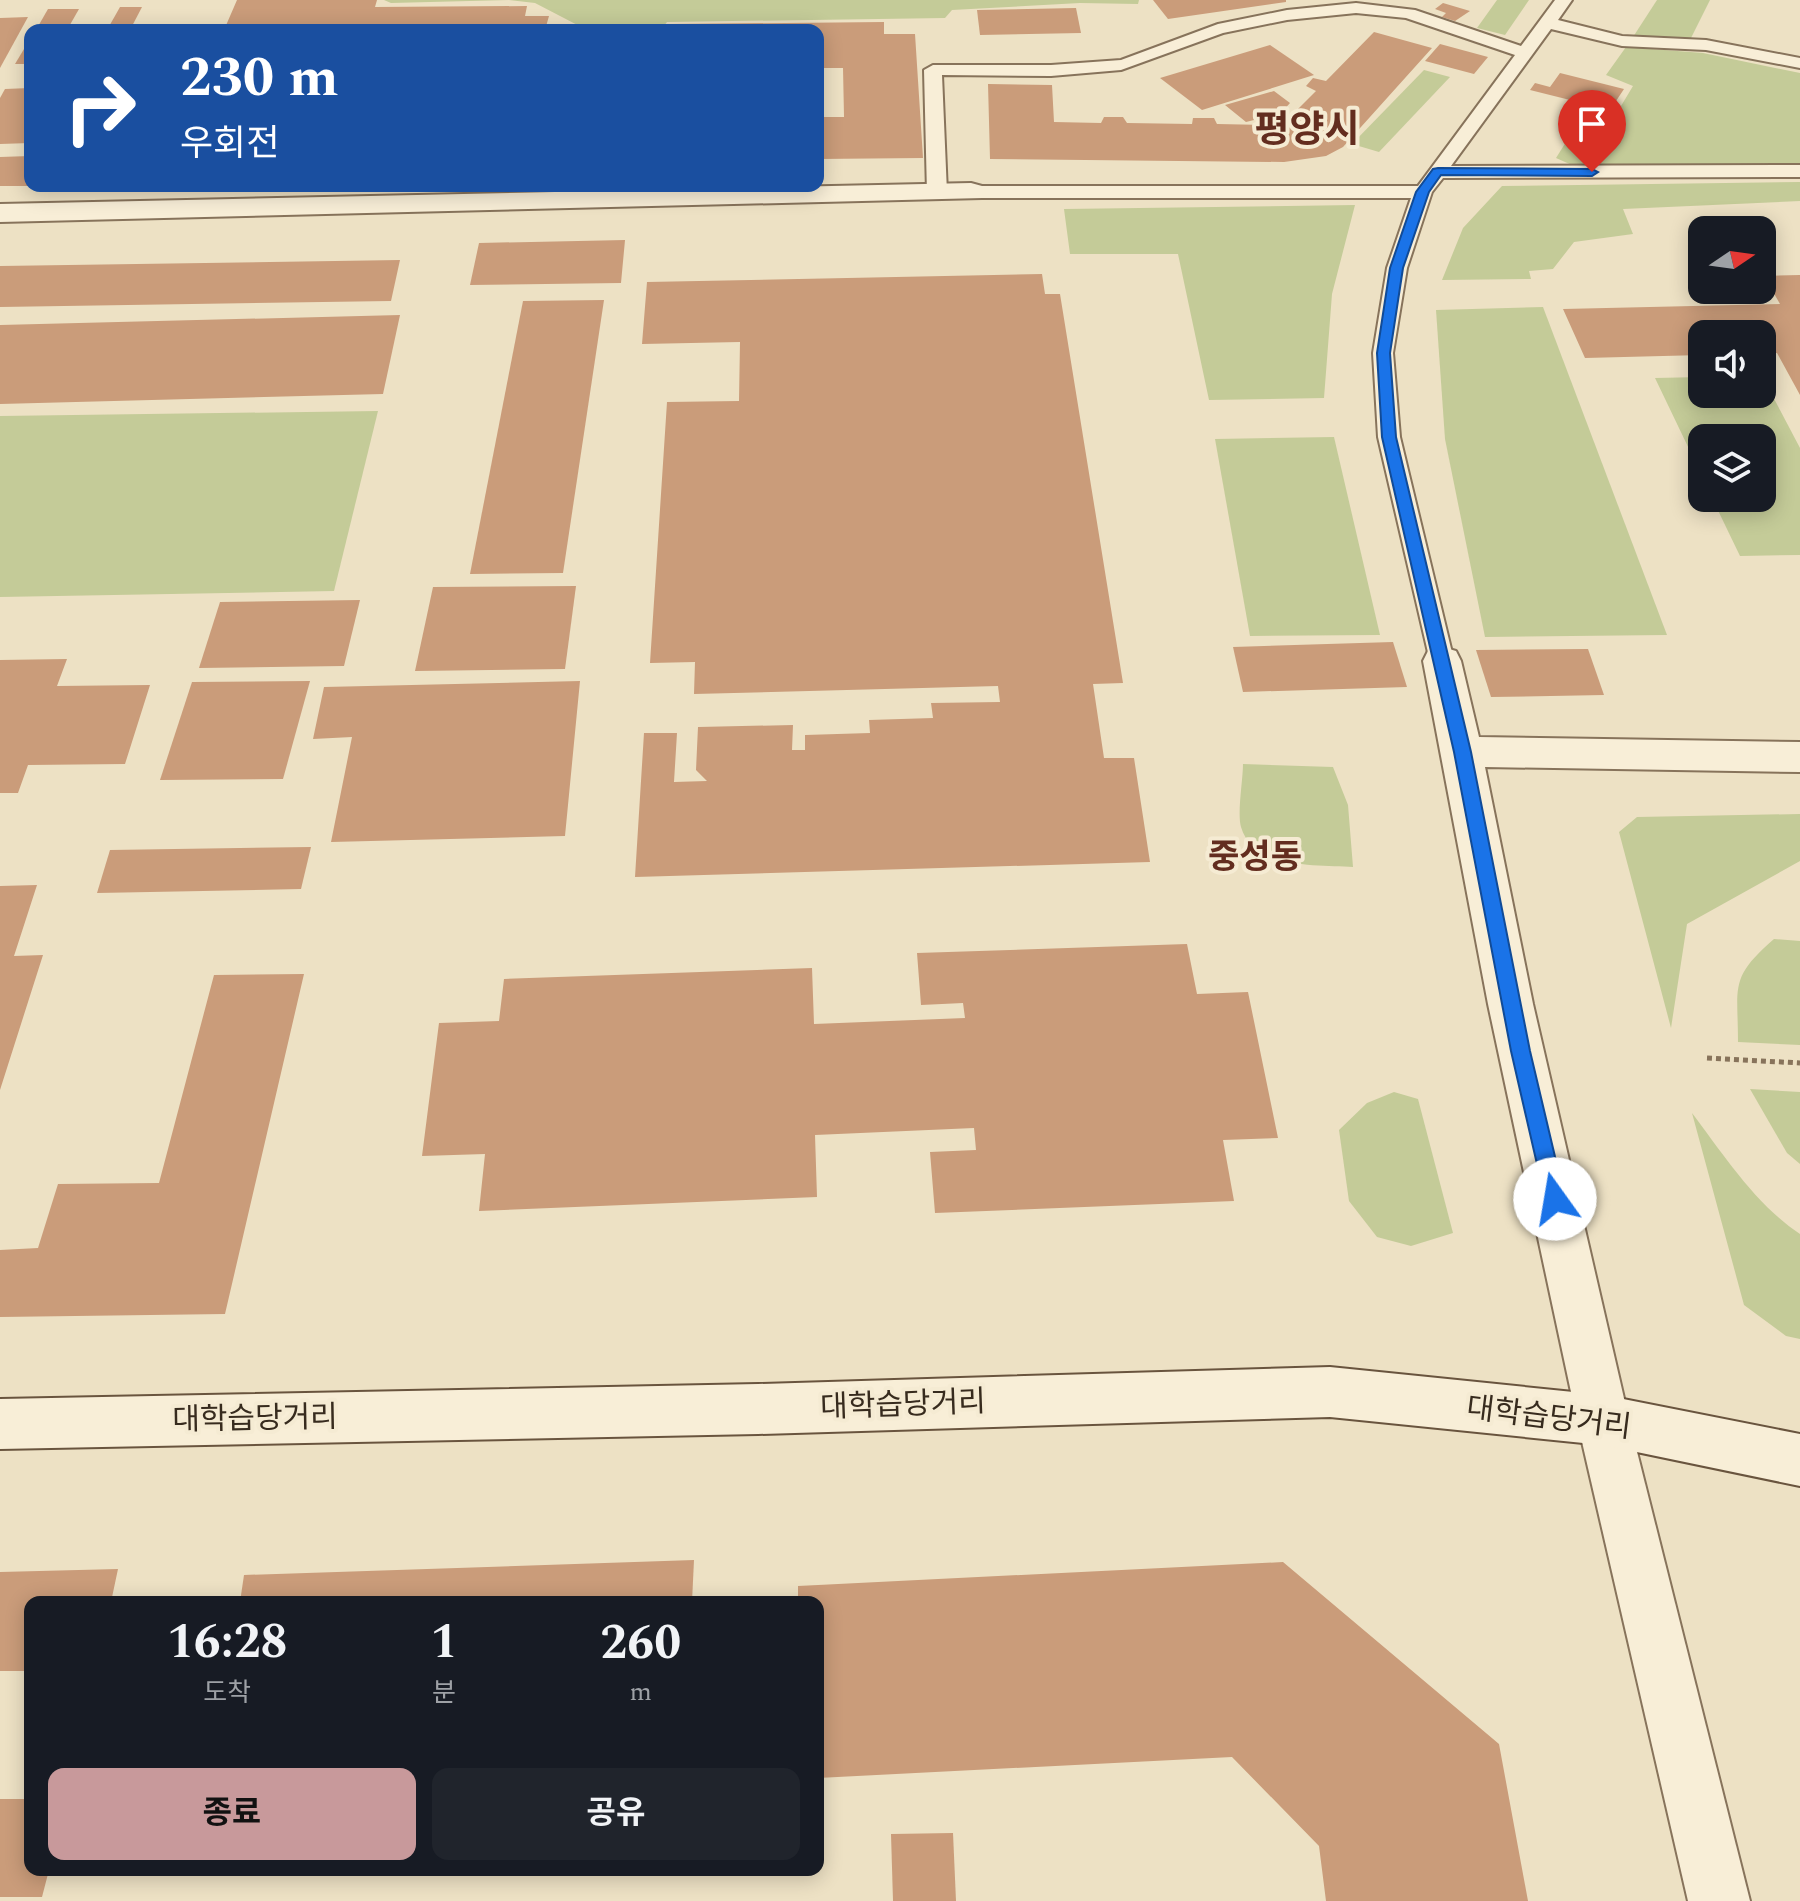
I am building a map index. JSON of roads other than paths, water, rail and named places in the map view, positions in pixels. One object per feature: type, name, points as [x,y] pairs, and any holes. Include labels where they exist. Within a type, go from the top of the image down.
[{"type":"street","points":[[0,213],[971,192]]},
{"type":"street","points":[[1442,661],[1463,752],[1520,1051],[1576,1287],[1603,1420],[1719,1901]]},
{"type":"street","points":[[1463,752],[1800,757]]},
{"type":"street","name":"대학습당거리","points":[[0,1424],[743,1409],[1330,1392],[1603,1420],[1800,1460]]},
{"type":"lane","points":[[1442,661],[1389,437],[1383,353],[1397,268],[1423,192],[1564,0]]},
{"type":"lane","points":[[937,193],[933,70],[1075,69],[1125,64],[1203,34],[1242,24],[1337,9],[1375,8],[1402,13],[1525,53]]},
{"type":"lane","points":[[1547,23],[1622,41],[1706,45],[1800,63]]},
{"type":"lane","points":[[1438,172],[1800,171]]},
{"type":"lane","points":[[971,192],[1423,192]]},
{"type":"district","name":"평양시","points":[[1307,129]]},
{"type":"district","name":"중성동","points":[[1255,856]]}]
